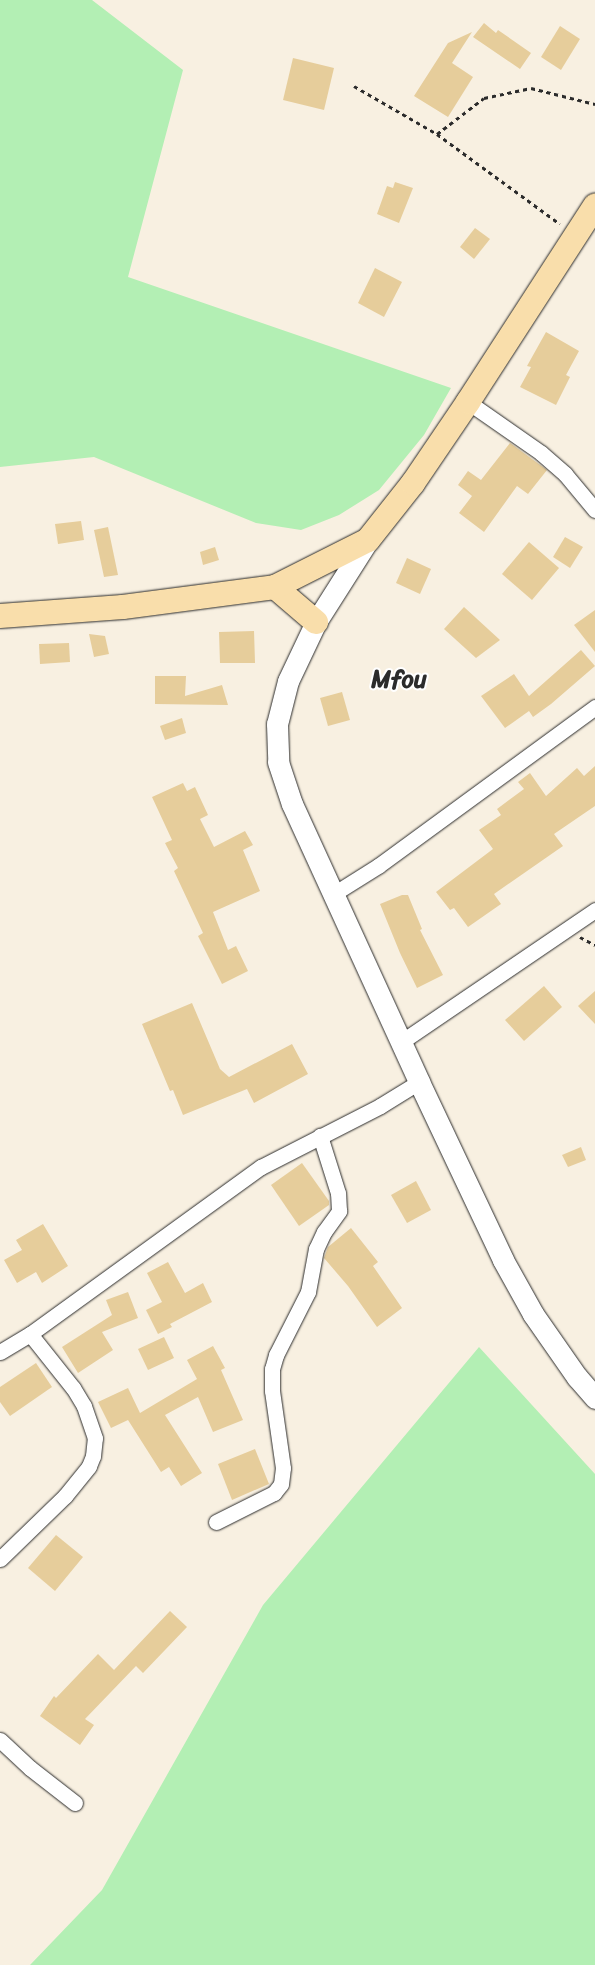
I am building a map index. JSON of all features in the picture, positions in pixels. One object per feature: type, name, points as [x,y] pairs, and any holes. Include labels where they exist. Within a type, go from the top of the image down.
[{"type":"main road","points":[[595,206],[468,402],[413,482],[368,540],[316,622],[288,681],[277,724],[278,762],[292,804],[419,1082],[503,1260],[528,1306],[572,1370],[595,1398]]},
{"type":"main road","points":[[0,616],[131,606],[275,587],[368,540]]},
{"type":"main road","points":[[275,587],[316,622]]},
{"type":"street","points":[[468,402],[541,453],[565,474],[595,510]]},
{"type":"street","points":[[334,893],[378,866],[595,707]]},
{"type":"street","points":[[401,1042],[595,910]]},
{"type":"street","points":[[0,1352],[30,1334],[261,1167],[380,1106],[419,1082]]},
{"type":"street","points":[[216,1522],[274,1493],[281,1484],[283,1468],[272,1391],[272,1369],[276,1355],[308,1292],[316,1249],[324,1232],[339,1211],[338,1192],[320,1136]]},
{"type":"street","points":[[0,1559],[65,1496],[88,1466],[93,1456],[95,1438],[84,1406],[73,1388],[30,1334]]},
{"type":"street","points":[[0,1740],[30,1768],[76,1803]]},
{"type":"path","points":[[354,86],[437,134],[576,236]]},
{"type":"path","points":[[437,134],[484,98],[532,88],[595,104]]},
{"type":"green space","points":[[0,0],[92,0],[183,70],[128,277],[451,388],[424,435],[379,490],[339,515],[301,530],[256,523],[94,457],[0,467]]},
{"type":"green space","points":[[479,1347],[595,1474],[595,1965],[30,1965],[102,1890],[263,1605]]},
{"type":"building","points":[[484,23],[496,33],[498,30],[531,53],[520,69],[473,37]]},
{"type":"building","points":[[560,26],[580,39],[561,70],[541,57]]},
{"type":"building","points":[[472,32],[452,63],[473,77],[448,117],[414,96],[448,43]]},
{"type":"building","points":[[293,58],[334,68],[324,110],[283,100]]},
{"type":"building","points":[[395,182],[413,188],[399,223],[377,214],[387,186],[393,188]]},
{"type":"building","points":[[475,228],[490,239],[474,259],[460,247]]},
{"type":"building","points":[[375,268],[402,282],[384,317],[358,303]]},
{"type":"building","points":[[546,332],[579,351],[566,375],[570,377],[556,405],[520,387],[531,367],[527,366]]},
{"type":"building","points":[[510,443],[547,470],[528,494],[517,486],[484,532],[459,513],[472,496],[458,485],[468,471],[481,480]]},
{"type":"building","points":[[81,521],[84,540],[58,544],[55,524]]},
{"type":"building","points":[[108,527],[118,575],[104,577],[94,530]]},
{"type":"building","points":[[565,537],[583,547],[570,568],[553,557]]},
{"type":"building","points":[[529,542],[559,568],[532,600],[502,574]]},
{"type":"building","points":[[215,547],[219,560],[203,565],[200,552]]},
{"type":"building","points":[[407,558],[431,569],[420,594],[396,583]]},
{"type":"building","points":[[464,607],[500,640],[476,658],[444,629]]},
{"type":"building","points":[[595,610],[595,652],[574,625]]},
{"type":"building","points":[[254,631],[255,663],[220,663],[219,632]]},
{"type":"building","points":[[89,634],[105,636],[109,654],[94,657]]},
{"type":"building","points":[[69,643],[70,662],[40,664],[39,644]]},
{"type":"building","points":[[581,650],[595,666],[533,717],[529,711],[505,728],[481,696],[514,674],[529,696]]},
{"type":"building","points":[[155,676],[186,676],[185,696],[222,685],[228,705],[155,704]]},
{"type":"building","points":[[342,692],[350,720],[328,726],[320,698]]},
{"type":"building","points":[[182,718],[186,733],[165,740],[160,726]]},
{"type":"building","points":[[595,766],[595,806],[554,834],[563,846],[494,894],[501,904],[468,927],[454,908],[450,910],[436,892],[493,849],[479,830],[501,815],[497,809],[524,789],[518,782],[530,773],[546,796],[577,768],[584,776]]},
{"type":"building","points":[[183,783],[187,791],[195,787],[208,815],[200,819],[214,847],[245,831],[253,845],[243,850],[260,891],[213,912],[228,950],[236,946],[248,971],[222,984],[198,936],[203,933],[174,871],[178,868],[165,843],[172,840],[152,797]]},
{"type":"building","points":[[402,895],[408,895],[422,929],[420,930],[443,975],[417,988],[380,904]]},
{"type":"building","points":[[544,986],[562,1007],[524,1041],[505,1020]]},
{"type":"building","points":[[595,991],[595,1024],[578,1006]]},
{"type":"building","points":[[192,1003],[220,1069],[229,1077],[292,1044],[308,1074],[254,1103],[247,1089],[183,1115],[173,1090],[170,1091],[142,1024]]},
{"type":"building","points":[[581,1147],[586,1160],[568,1167],[562,1155]]},
{"type":"building","points":[[302,1163],[329,1201],[329,1205],[299,1226],[271,1185]]},
{"type":"building","points":[[416,1181],[431,1210],[407,1223],[391,1195]]},
{"type":"building","points":[[43,1224],[68,1266],[42,1283],[36,1272],[17,1283],[4,1260],[22,1250],[16,1240]]},
{"type":"building","points":[[351,1228],[378,1262],[373,1266],[402,1308],[377,1327],[348,1286],[324,1258],[328,1247]]},
{"type":"building","points":[[168,1262],[185,1293],[203,1283],[212,1302],[170,1324],[172,1327],[158,1334],[146,1310],[162,1302],[147,1273]]},
{"type":"building","points":[[128,1292],[138,1318],[102,1332],[113,1350],[78,1373],[62,1347],[112,1315],[106,1300]]},
{"type":"building","points":[[164,1337],[174,1358],[148,1370],[138,1349]]},
{"type":"building","points":[[213,1346],[225,1368],[221,1370],[243,1420],[213,1432],[198,1397],[165,1415],[202,1473],[181,1486],[169,1467],[161,1472],[128,1420],[111,1428],[98,1402],[128,1388],[140,1413],[197,1379],[187,1360]]},
{"type":"building","points":[[36,1363],[52,1387],[10,1416],[0,1402],[0,1387]]},
{"type":"building","points":[[255,1449],[269,1484],[232,1500],[218,1464]]},
{"type":"building","points":[[56,1535],[83,1557],[55,1591],[28,1568]]},
{"type":"building","points":[[170,1611],[187,1627],[143,1673],[136,1666],[85,1719],[94,1725],[80,1745],[40,1716],[54,1696],[56,1698],[98,1654],[114,1670]]},
{"type":"district","name":"Mfou","points":[[399,680]]}]
